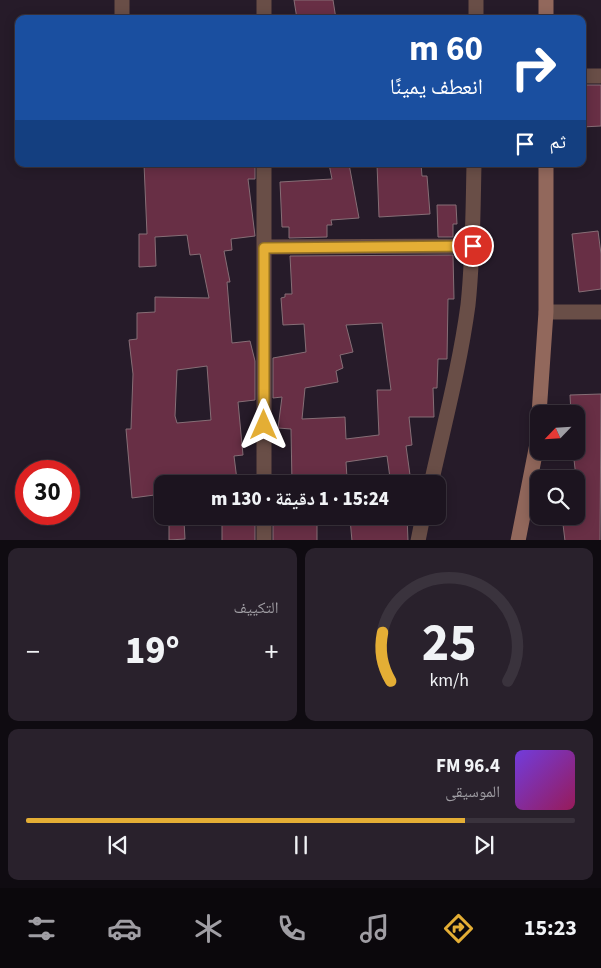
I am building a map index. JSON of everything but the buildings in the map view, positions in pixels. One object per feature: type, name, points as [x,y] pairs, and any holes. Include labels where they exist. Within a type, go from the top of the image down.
[{"type":"street","points":[[122,0],[122,15]]},
{"type":"street","points":[[264,0],[264,15]]},
{"type":"street","points":[[476,0],[476,15]]},
{"type":"street","points":[[546,0],[546,15]]},
{"type":"street","points":[[586,76],[601,76]]},
{"type":"street","points":[[264,167],[264,475]]},
{"type":"street","points":[[433,475],[456,372],[468,306],[473,246],[474,167]]},
{"type":"street","points":[[540,405],[546,312],[546,167]]},
{"type":"street","points":[[264,248],[473,246]]},
{"type":"street","points":[[546,312],[601,312]]},
{"type":"street","points":[[518,540],[534,460]]},
{"type":"street","points":[[264,525],[264,540]]},
{"type":"street","points":[[418,540],[421,525]]},
{"type":"route","points":[[264,425],[264,248],[473,246]]}]
